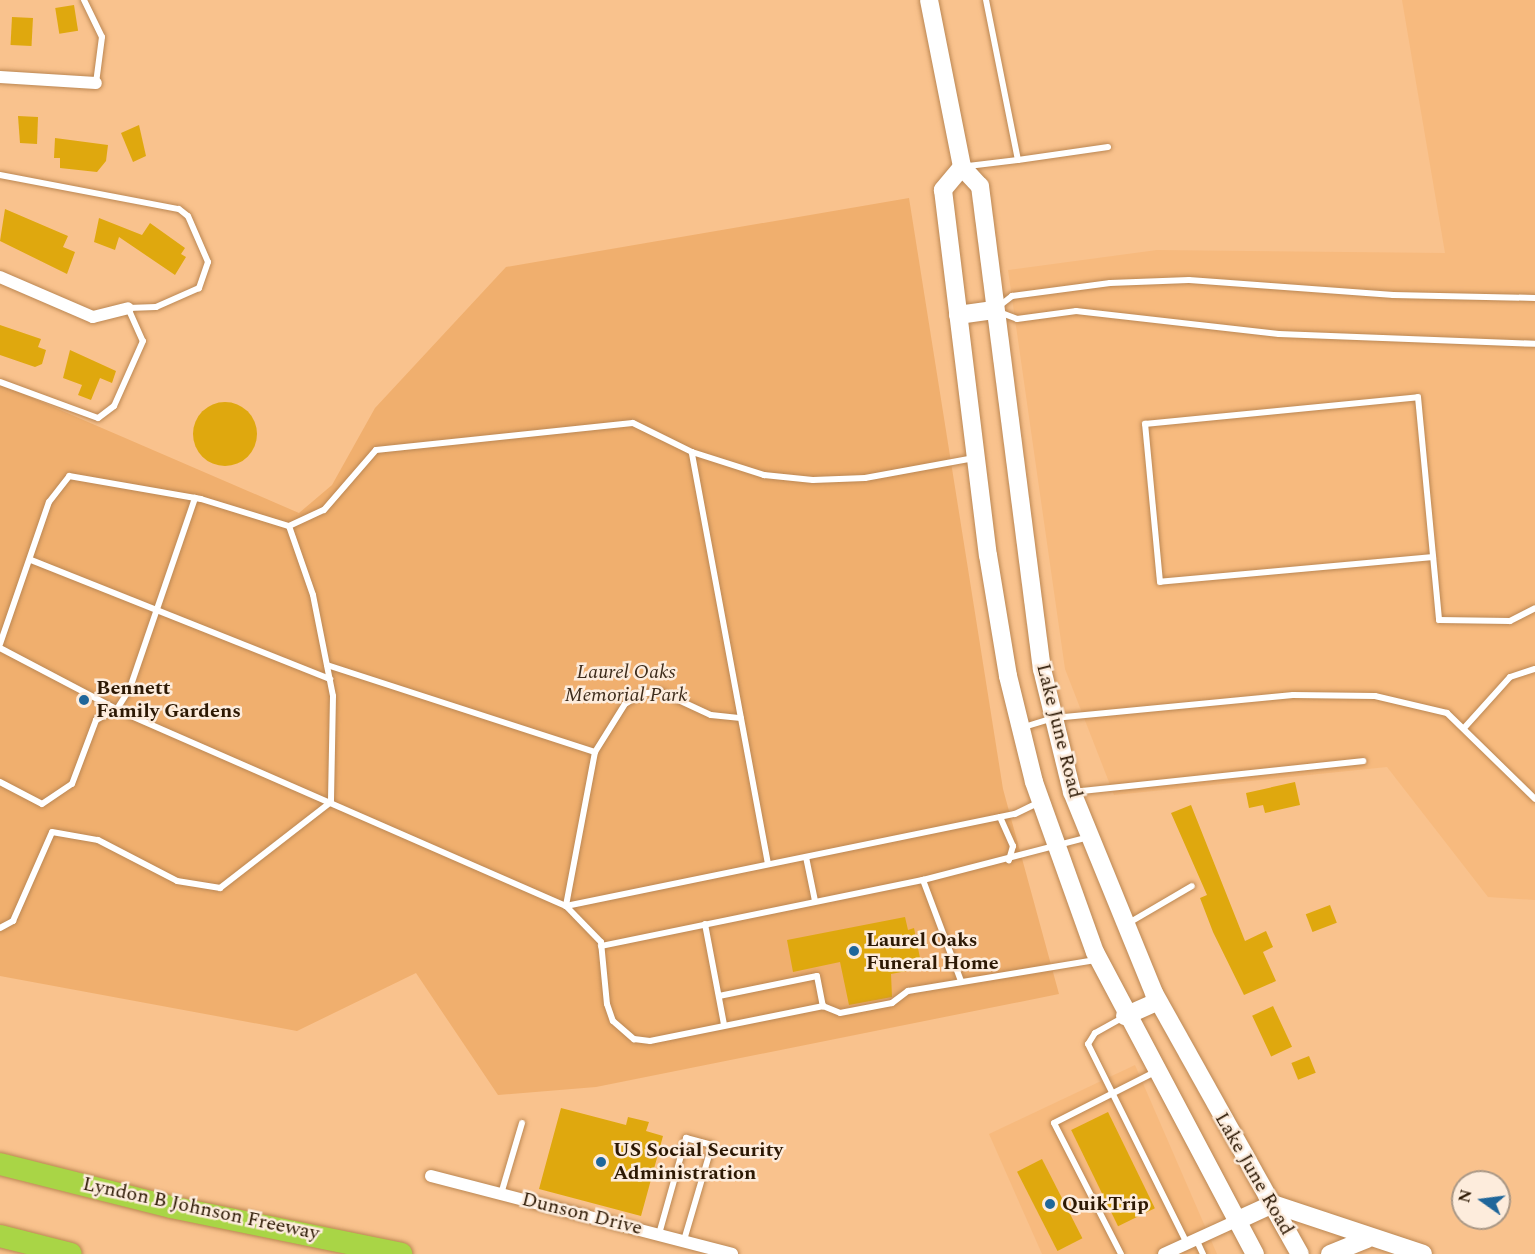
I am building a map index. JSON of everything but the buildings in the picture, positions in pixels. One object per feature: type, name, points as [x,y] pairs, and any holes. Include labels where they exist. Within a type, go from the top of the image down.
[{"type":"highway","name":"Lyndon B Johnson Freeway","points":[[0,1164],[171,1207],[401,1254]]},
{"type":"highway","points":[[0,1236],[71,1254]]},
{"type":"main road","name":"Lake June Road","points":[[929,0],[962,167],[980,186],[1026,565],[1054,718],[1072,792],[1124,926],[1158,1001],[1300,1254]]},
{"type":"main road","name":"Lake June Road","points":[[962,167],[943,190],[958,315],[1008,676],[1040,801],[1098,959],[1125,1016],[1255,1254]]},
{"type":"main road","points":[[958,315],[994,310]]},
{"type":"main road","points":[[1040,801],[1072,792]]},
{"type":"main road","points":[[1125,1016],[1158,1001]]},
{"type":"main road","points":[[1236,1221],[1273,1204],[1391,1250],[1423,1254]]},
{"type":"main road","points":[[1330,1254],[1366,1239]]},
{"type":"street","points":[[0,77],[96,83]]},
{"type":"street","points":[[1,281],[93,316],[128,308]]},
{"type":"street","name":"Dunson Drive","points":[[431,1176],[732,1254]]},
{"type":"street","points":[[1164,1254],[1236,1221]]},
{"type":"lane","points":[[84,0],[102,37],[96,83]]},
{"type":"lane","points":[[986,0],[1018,160]]},
{"type":"lane","points":[[962,167],[1108,147]]},
{"type":"lane","points":[[0,175],[132,202],[163,203],[188,216],[206,251],[207,273],[199,288],[156,307],[128,308],[143,341],[114,406],[98,418],[0,382]]},
{"type":"lane","points":[[994,310],[1012,296],[1110,283],[1189,280],[1393,295],[1535,298]]},
{"type":"lane","points":[[994,310],[1017,319],[1076,311],[1279,334],[1535,344]]},
{"type":"lane","points":[[1434,557],[1160,582],[1145,424],[1418,397],[1434,557],[1439,620],[1510,621],[1535,608]]},
{"type":"lane","points":[[0,644],[16,588],[31,560],[49,502],[69,477],[195,498],[289,526],[324,510],[376,450],[633,423],[692,452],[764,474],[813,480],[865,478],[976,457]]},
{"type":"lane","points":[[692,452],[768,864]]},
{"type":"lane","points":[[0,782],[42,804],[57,799],[72,784],[96,720],[117,709],[158,609],[195,498]]},
{"type":"lane","points":[[289,526],[313,595],[330,679],[331,802]]},
{"type":"lane","points":[[31,560],[330,679]]},
{"type":"lane","points":[[0,648],[117,709],[566,906],[601,946],[607,1004],[622,1031],[650,1041],[823,1006],[840,1013],[962,981],[1098,959]]},
{"type":"lane","points":[[327,665],[595,752]]},
{"type":"lane","points":[[1465,727],[1510,677],[1535,669]]},
{"type":"lane","points":[[566,906],[595,752],[625,704],[641,694],[659,691],[711,715],[741,718]]},
{"type":"lane","points":[[1021,728],[1054,718],[1330,694],[1375,696],[1447,713],[1465,727],[1535,799]]},
{"type":"lane","points":[[1072,792],[1364,761]]},
{"type":"lane","points":[[566,906],[1000,817],[1040,801]]},
{"type":"lane","points":[[0,928],[13,921],[52,832],[98,840],[177,881],[220,888],[331,802]]},
{"type":"lane","points":[[1000,817],[1013,846],[1009,860]]},
{"type":"lane","points":[[601,946],[923,880],[1056,849],[1090,837]]},
{"type":"lane","points":[[806,857],[815,901]]},
{"type":"lane","points":[[923,880],[962,981]]},
{"type":"lane","points":[[1124,926],[1192,886]]},
{"type":"lane","points":[[705,924],[724,1025]]},
{"type":"lane","points":[[719,996],[817,976],[823,1006]]},
{"type":"lane","points":[[1125,1016],[1095,1033],[1088,1044],[1111,1093],[1192,1241],[1203,1254]]},
{"type":"lane","points":[[1121,1254],[1054,1123],[1155,1072]]},
{"type":"lane","points":[[501,1194],[522,1123]]},
{"type":"lane","points":[[659,1234],[686,1138],[712,1145],[684,1240]]},
{"type":"shaded area","points":[[1402,0],[1535,0],[1535,900],[1488,897],[1387,767],[1114,795],[1065,669],[1008,270],[1157,250],[1445,253]]},
{"type":"shaded area","points":[[1135,1065],[1217,1254],[1042,1254],[989,1134]]},
{"type":"green space","name":"Laurel Oaks Memorial Park","points":[[909,198],[1003,789],[1059,994],[596,1087],[498,1095],[416,973],[297,1031],[0,976],[0,384],[299,513],[332,485],[375,408],[506,267]]},
{"type":"place","name":"Bennett Family Gardens","points":[[84,700]]},
{"type":"place","name":"Laurel Oaks Funeral Home","points":[[854,951]]},
{"type":"place","name":"US Social Security Administration","points":[[601,1162]]},
{"type":"place","name":"QuikTrip","points":[[1050,1204]]}]
